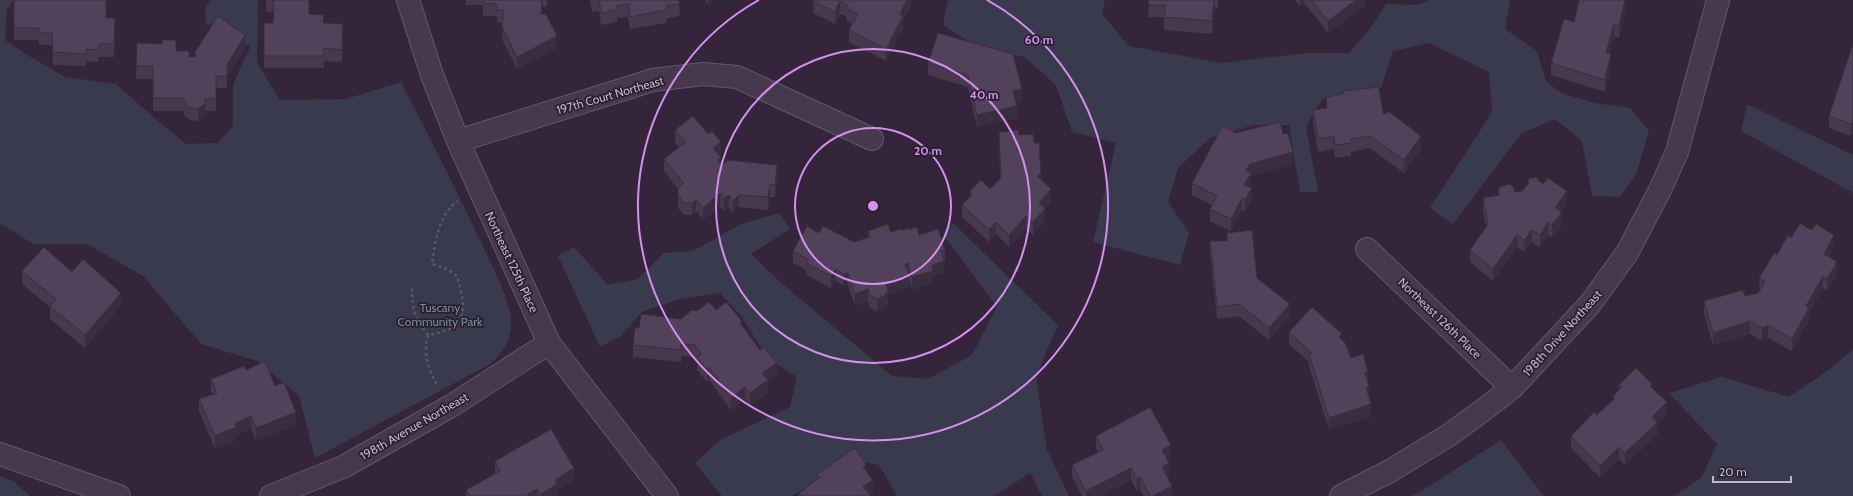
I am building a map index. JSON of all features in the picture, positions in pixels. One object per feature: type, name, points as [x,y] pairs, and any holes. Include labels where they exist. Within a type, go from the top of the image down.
[{"type":"street","name":"Northeast 125th Place","points":[[408,0],[432,74],[458,141],[549,343],[667,496]]},
{"type":"street","name":"198th Drive Northeast","points":[[1341,496],[1390,471],[1449,435],[1512,388],[1590,304],[1627,253],[1661,188],[1677,152],[1718,0]]},
{"type":"street","name":"197th Court Northeast","points":[[458,141],[653,80],[703,74],[737,77],[872,139]]},
{"type":"street","name":"Northeast 126th Place","points":[[1367,249],[1512,388]]},
{"type":"street","name":"198th Avenue Northeast","points":[[271,496],[345,466],[451,406],[549,343]]},
{"type":"street","points":[[0,454],[119,496]]},
{"type":"path","points":[[428,335],[442,333],[452,328],[460,319],[464,306],[457,276],[447,269],[432,264],[443,218],[452,205],[480,191]]},
{"type":"path","points":[[412,288],[412,309],[421,326],[428,335],[425,350],[428,365],[435,380],[451,406]]},
{"type":"green space","name":"Tuscany Community Park","points":[[0,0],[13,0],[7,10],[5,40],[65,77],[116,84],[186,144],[218,143],[233,126],[233,85],[250,47],[221,24],[206,25],[205,7],[210,0],[258,0],[257,63],[280,100],[346,99],[401,82],[461,200],[506,298],[511,319],[511,326],[509,338],[503,349],[490,364],[315,458],[299,396],[257,361],[201,344],[143,276],[87,244],[33,244],[0,223]]},
{"type":"green space","points":[[948,0],[1105,0],[1102,14],[1129,46],[1221,63],[1307,53],[1349,53],[1372,26],[1386,4],[1419,5],[1429,0],[1510,0],[1505,29],[1537,51],[1546,81],[1561,93],[1595,103],[1630,108],[1649,131],[1636,175],[1619,197],[1592,196],[1582,141],[1555,119],[1522,133],[1453,224],[1430,208],[1492,112],[1489,72],[1429,43],[1393,51],[1381,88],[1322,99],[1306,127],[1318,192],[1300,192],[1289,125],[1254,125],[1210,138],[1178,168],[1168,202],[1189,233],[1180,265],[1093,242],[1116,143],[1072,132],[1056,85],[1024,57],[979,48],[943,25]]},
{"type":"green space","points":[[1747,104],[1853,155],[1853,193],[1741,131]]},
{"type":"green space","points":[[779,213],[790,229],[751,254],[779,281],[892,376],[928,379],[972,355],[997,307],[943,234],[953,223],[1058,325],[1036,376],[1047,450],[1069,496],[1042,496],[1030,473],[994,496],[897,496],[879,465],[851,459],[792,496],[722,496],[695,463],[720,440],[790,407],[797,377],[768,359],[742,317],[720,293],[680,299],[642,312],[621,336],[600,347],[558,256],[574,247],[608,285],[638,279],[664,253],[693,251],[741,224]]},
{"type":"green space","points":[[1853,349],[1853,496],[1674,496],[1701,478],[1717,444],[1669,393],[1722,377],[1789,397],[1830,369]]},
{"type":"green space","points":[[1501,440],[1544,496],[1411,496],[1420,492]]},
{"type":"green space","points":[[0,476],[13,481],[30,496],[0,496]]},
{"type":"building","points":[[14,0],[106,0],[106,18],[115,18],[114,44],[99,44],[98,50],[86,49],[86,54],[53,52],[52,33],[39,33],[39,28],[14,28]]},
{"type":"building","points":[[274,0],[309,0],[309,14],[324,15],[323,23],[343,24],[342,50],[324,48],[324,56],[264,56],[264,23],[273,23]]},
{"type":"building","points":[[484,0],[542,0],[541,14],[546,14],[557,36],[517,57],[502,27],[504,10],[497,10],[497,4],[483,3]]},
{"type":"building","points":[[599,0],[679,0],[680,4],[666,6],[666,10],[630,17],[628,4],[617,6],[617,10],[601,13]]},
{"type":"building","points":[[907,0],[900,14],[903,16],[886,49],[849,30],[858,14],[846,8],[848,5],[840,1],[835,12],[813,1]]},
{"type":"building","points":[[1149,0],[1214,0],[1212,21],[1164,17],[1166,5],[1148,5]]},
{"type":"building","points":[[1311,0],[1356,0],[1328,21]]},
{"type":"building","points":[[1579,0],[1625,0],[1619,26],[1614,24],[1606,53],[1611,54],[1605,80],[1551,63],[1564,19],[1574,22]]},
{"type":"building","points":[[218,16],[245,35],[227,65],[227,76],[216,76],[216,99],[205,99],[205,103],[198,109],[190,108],[184,102],[184,98],[153,98],[153,66],[136,66],[137,43],[162,44],[162,40],[176,40],[176,51],[189,51],[189,57],[195,57],[195,52]]},
{"type":"building","points":[[938,33],[1013,54],[1022,89],[1013,91],[1017,106],[977,115],[968,75],[928,63]]},
{"type":"building","points":[[1853,43],[1853,120],[1851,124],[1829,116]]},
{"type":"building","points":[[1379,87],[1383,113],[1386,114],[1388,111],[1421,136],[1404,160],[1370,136],[1351,139],[1351,143],[1335,145],[1334,136],[1318,139],[1313,110],[1327,108],[1326,97],[1344,94],[1343,91]]},
{"type":"building","points":[[693,116],[708,134],[712,131],[721,142],[713,148],[721,158],[718,160],[721,166],[728,160],[777,165],[775,185],[770,184],[768,197],[739,195],[733,201],[729,195],[724,198],[720,193],[703,208],[696,199],[692,203],[684,203],[678,195],[678,188],[684,183],[664,159],[686,142],[675,130]]},
{"type":"building","points":[[1280,122],[1283,134],[1288,133],[1293,152],[1250,164],[1246,170],[1251,174],[1244,185],[1252,188],[1245,200],[1242,198],[1231,219],[1210,209],[1217,196],[1192,183],[1223,125],[1235,133]]},
{"type":"building","points":[[1018,130],[1019,135],[1033,134],[1034,143],[1039,143],[1041,174],[1037,176],[1051,189],[1039,203],[1045,209],[1033,222],[1026,216],[1009,235],[996,222],[989,230],[962,205],[973,194],[970,191],[981,180],[990,189],[1001,178],[999,132]]},
{"type":"building","points":[[1537,177],[1543,184],[1548,178],[1567,191],[1555,208],[1562,212],[1552,225],[1548,222],[1540,235],[1532,230],[1524,240],[1517,235],[1493,269],[1470,250],[1488,224],[1483,198],[1500,195],[1498,190],[1500,187],[1510,184],[1514,188],[1515,192],[1522,191],[1529,183],[1528,179]]},
{"type":"building","points":[[1800,223],[1812,230],[1816,224],[1834,235],[1824,254],[1837,262],[1827,279],[1823,276],[1806,306],[1809,308],[1792,339],[1768,325],[1762,328],[1750,321],[1713,333],[1704,301],[1743,290],[1745,296],[1758,293],[1765,282],[1759,278],[1774,253],[1777,255],[1788,235],[1791,238]]},
{"type":"building","points":[[888,224],[891,232],[909,228],[909,230],[917,227],[919,235],[938,229],[945,250],[941,250],[944,261],[932,265],[933,271],[912,277],[908,263],[905,264],[909,275],[886,283],[888,291],[884,296],[877,299],[870,295],[868,289],[855,294],[848,273],[843,274],[836,269],[831,276],[806,263],[808,259],[793,251],[807,226],[819,233],[823,226],[854,242],[870,237],[868,231]]},
{"type":"building","points":[[1252,230],[1257,278],[1290,304],[1269,328],[1239,304],[1217,307],[1210,241],[1227,241],[1227,233]]},
{"type":"building","points":[[44,247],[72,272],[83,259],[121,293],[85,335],[50,306],[56,299],[22,271]]},
{"type":"building","points":[[709,302],[716,310],[726,302],[742,321],[740,323],[760,350],[764,347],[777,363],[762,373],[768,380],[750,393],[745,387],[731,398],[709,367],[707,369],[697,358],[702,354],[695,345],[681,344],[681,350],[633,345],[635,328],[639,328],[641,314],[681,319],[692,310],[697,311]]},
{"type":"building","points":[[1312,307],[1342,334],[1339,337],[1346,344],[1351,358],[1363,354],[1368,371],[1365,373],[1369,386],[1366,387],[1371,404],[1329,418],[1309,354],[1312,353],[1289,332]]},
{"type":"building","points":[[265,361],[275,386],[284,382],[296,412],[256,428],[251,416],[234,424],[236,427],[215,436],[199,399],[217,393],[211,379],[244,366],[246,370]]},
{"type":"building","points":[[1636,368],[1652,384],[1650,386],[1667,402],[1652,417],[1658,422],[1625,453],[1619,447],[1600,466],[1571,436],[1594,412],[1597,415],[1615,398],[1613,396],[1622,387],[1619,385]]},
{"type":"building","points":[[1150,407],[1171,445],[1162,450],[1169,463],[1162,467],[1172,486],[1153,496],[1150,496],[1140,477],[1137,479],[1131,468],[1086,491],[1072,465],[1103,450],[1096,436]]},
{"type":"building","points":[[551,429],[574,468],[555,480],[558,484],[540,494],[537,489],[528,494],[529,496],[470,496],[466,490],[500,471],[495,461]]},
{"type":"building","points":[[855,448],[866,464],[863,467],[873,480],[863,487],[871,496],[801,496],[799,493],[820,477],[817,474]]}]
